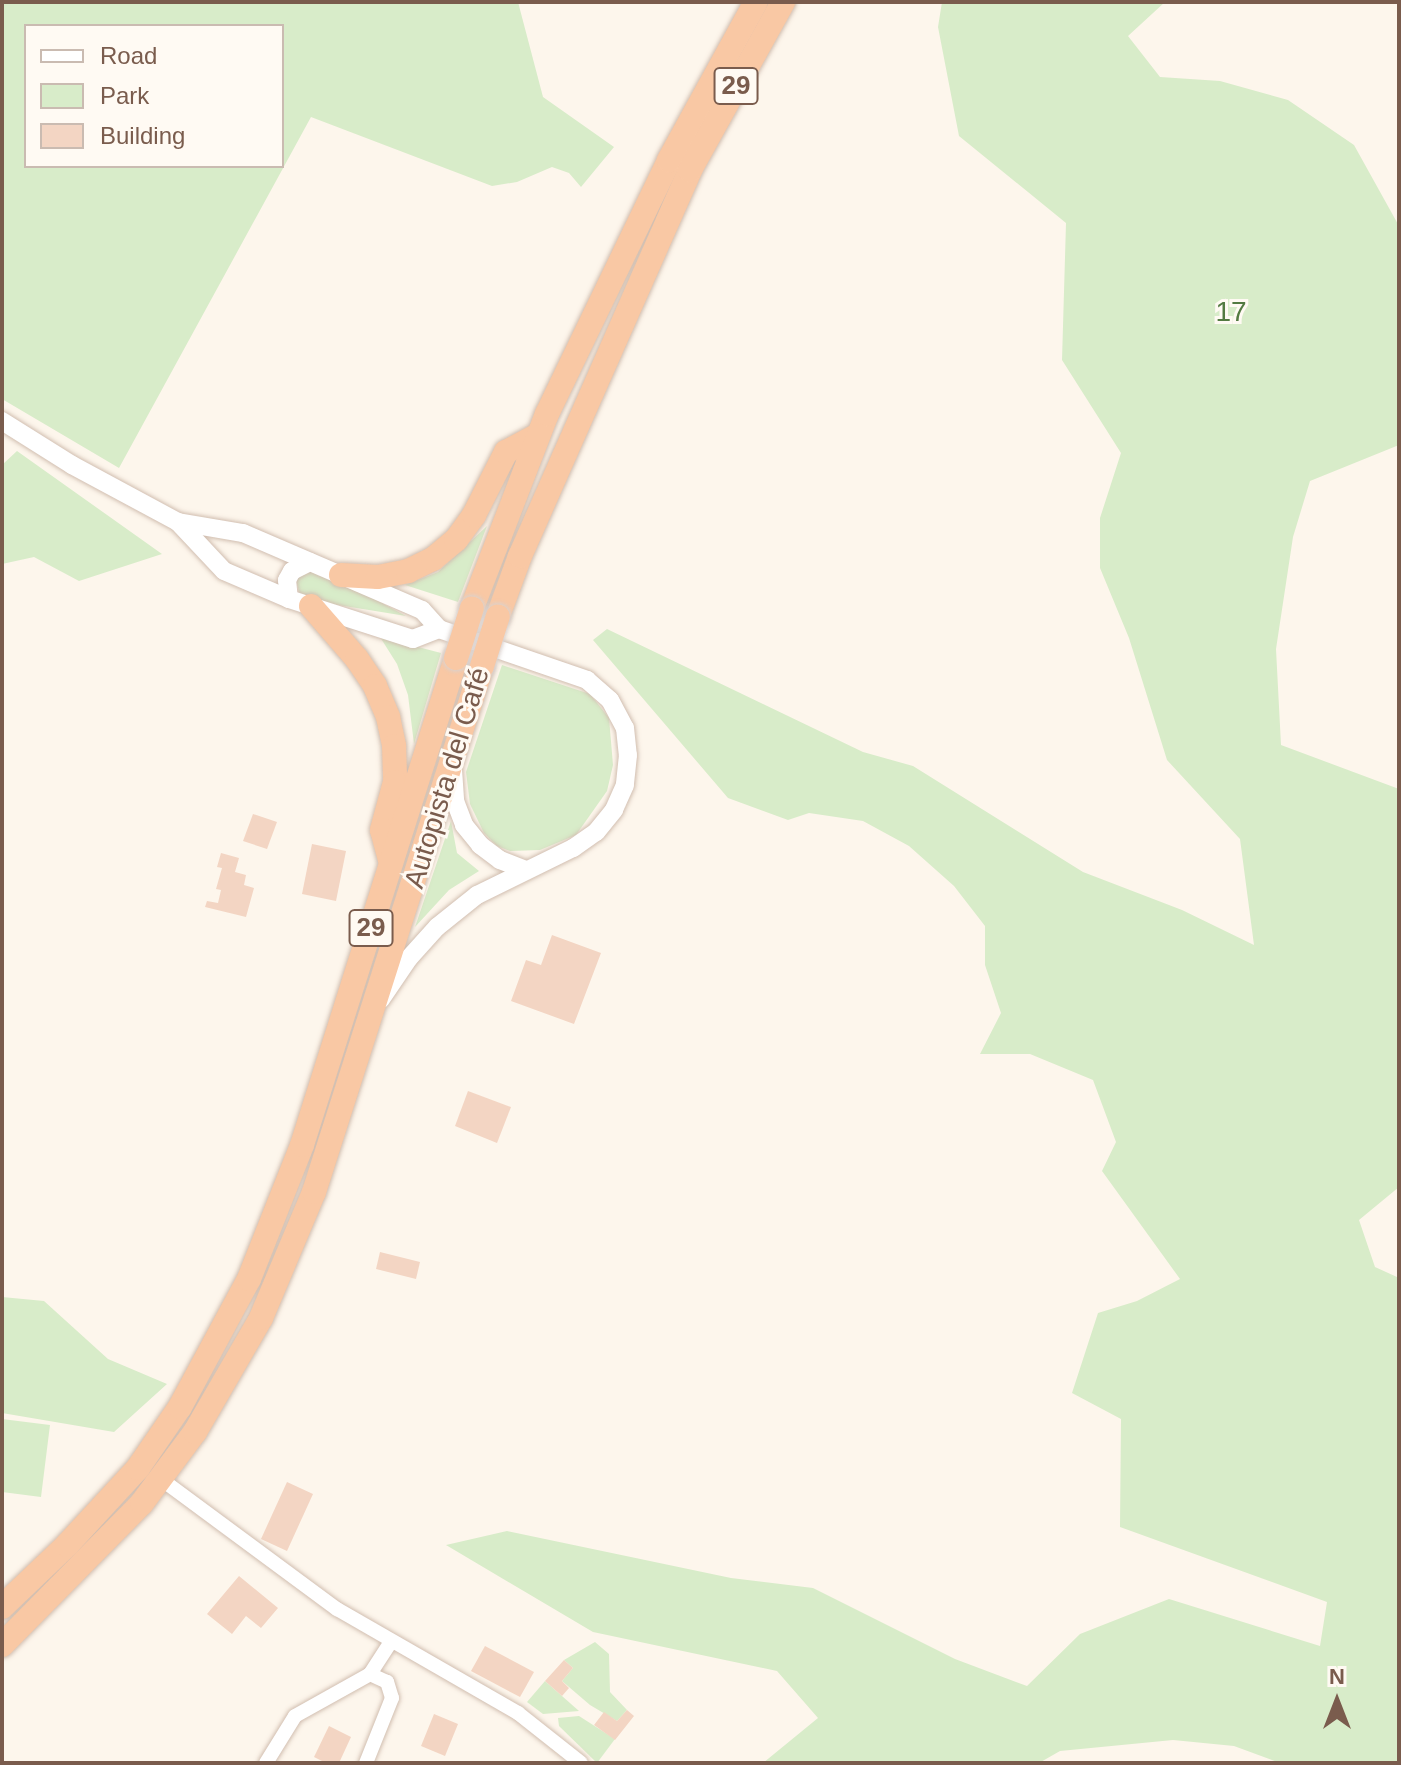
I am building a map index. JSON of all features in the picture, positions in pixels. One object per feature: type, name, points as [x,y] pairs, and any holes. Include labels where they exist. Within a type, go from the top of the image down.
[{"type":"highway","name":"Autopista del Café","points":[[2,1607],[77,1535],[138,1468],[180,1407],[230,1318],[266,1241],[302,1145],[472,608],[538,435],[669,160],[756,2]]},
{"type":"highway","name":"Autopista del Café","points":[[2,1645],[116,1533],[161,1479],[230,1374],[276,1286],[314,1192],[498,616],[520,556],[690,170],[783,2]]},
{"type":"highway","points":[[341,575],[378,577],[408,571],[433,559],[456,540],[474,515],[506,452],[538,435]]},
{"type":"highway","points":[[300,603],[357,659],[375,686],[388,717],[394,746],[395,782],[382,830],[391,863]]},
{"type":"street","points":[[2,421],[72,465],[178,522],[224,571],[300,603],[413,639],[439,629]]},
{"type":"street","points":[[178,522],[243,533],[422,610],[439,629],[587,680],[610,700],[625,728],[628,755],[625,785],[614,810],[596,832],[573,848],[524,869],[477,895],[437,927],[409,958],[375,1008]]},
{"type":"street","points":[[300,603],[287,580],[300,565],[310,562]]},
{"type":"street","points":[[455,751],[455,801],[464,825],[480,845],[500,860],[524,869]]},
{"type":"street","points":[[161,1479],[277,1567],[391,1642],[518,1713],[581,1763]]},
{"type":"street","points":[[266,1763],[295,1716],[370,1674],[391,1642]]},
{"type":"street","points":[[366,1763],[392,1698],[387,1682],[370,1674]]},
{"type":"green space","points":[[2,2],[518,2],[543,97],[614,147],[581,187],[569,173],[552,167],[517,182],[492,186],[311,117],[284,166],[284,24],[24,24],[24,168],[283,168],[119,468],[2,399]]},
{"type":"green space","name":"17","points":[[942,2],[1165,2],[1128,36],[1160,77],[1220,81],[1288,100],[1354,145],[1399,226],[1399,445],[1310,481],[1293,537],[1276,649],[1281,745],[1399,789],[1399,1187],[1359,1220],[1375,1267],[1397,1277],[1399,1296],[1399,1763],[1280,1763],[1234,1746],[1173,1740],[1060,1751],[1039,1763],[763,1763],[818,1718],[777,1671],[593,1632],[446,1545],[507,1531],[731,1578],[813,1588],[955,1659],[1027,1686],[1080,1634],[1169,1599],[1320,1646],[1327,1602],[1120,1527],[1121,1419],[1072,1393],[1098,1313],[1137,1301],[1180,1279],[1102,1171],[1116,1142],[1093,1080],[1030,1054],[980,1054],[1001,1013],[985,965],[985,926],[954,886],[909,846],[863,821],[809,813],[788,820],[728,798],[593,640],[607,629],[863,752],[913,766],[1083,872],[1182,910],[1254,945],[1240,839],[1167,760],[1129,638],[1100,568],[1100,518],[1121,453],[1062,360],[1066,223],[959,136],[938,27]]},
{"type":"green space","points":[[17,451],[162,554],[79,581],[34,557],[2,564],[2,465]]},
{"type":"green space","points":[[487,526],[458,602],[405,585],[438,572]]},
{"type":"green space","points":[[305,571],[324,572],[406,616],[301,599],[296,580]]},
{"type":"green space","points":[[380,637],[441,653],[414,744],[408,695],[397,664]]},
{"type":"green space","points":[[502,665],[590,694],[609,718],[613,765],[607,791],[576,835],[540,850],[510,851],[497,846],[484,833],[470,804],[466,772]]},
{"type":"green space","points":[[451,821],[457,853],[479,871],[449,890],[415,927]]},
{"type":"green space","points":[[2,1297],[44,1301],[108,1359],[167,1384],[114,1432],[2,1413]]},
{"type":"green space","points":[[2,1419],[50,1425],[41,1497],[2,1492]]},
{"type":"green space","points":[[595,1642],[609,1654],[610,1692],[627,1710],[617,1721],[590,1705],[562,1681],[573,1668],[564,1660]]},
{"type":"green space","points":[[545,1681],[579,1711],[543,1714],[527,1702]]},
{"type":"green space","points":[[579,1716],[615,1739],[597,1763],[559,1726],[558,1718]]},
{"type":"building","points":[[253,814],[277,822],[267,849],[243,841]]},
{"type":"building","points":[[312,844],[346,851],[336,901],[302,894]]},
{"type":"building","points":[[221,853],[239,858],[235,872],[246,875],[244,885],[254,888],[246,917],[205,907],[207,901],[218,903],[221,890],[216,889],[222,868],[217,867]]},
{"type":"building","points":[[552,935],[601,953],[574,1024],[511,1001],[526,960],[541,965]]},
{"type":"building","points":[[468,1091],[511,1107],[497,1143],[455,1126]]},
{"type":"building","points":[[380,1252],[420,1262],[416,1279],[376,1269]]},
{"type":"building","points":[[287,1482],[313,1494],[287,1551],[261,1539]]},
{"type":"building","points":[[239,1576],[278,1608],[261,1628],[246,1616],[232,1634],[207,1614]]},
{"type":"building","points":[[485,1646],[534,1672],[520,1697],[471,1671]]},
{"type":"building","points":[[564,1660],[573,1668],[562,1681],[569,1688],[562,1696],[545,1681]]},
{"type":"building","points":[[627,1710],[634,1716],[615,1740],[594,1725],[604,1712],[617,1721]]},
{"type":"building","points":[[434,1714],[458,1724],[445,1756],[421,1746]]},
{"type":"building","points":[[329,1726],[351,1737],[339,1763],[326,1763],[314,1757]]}]
